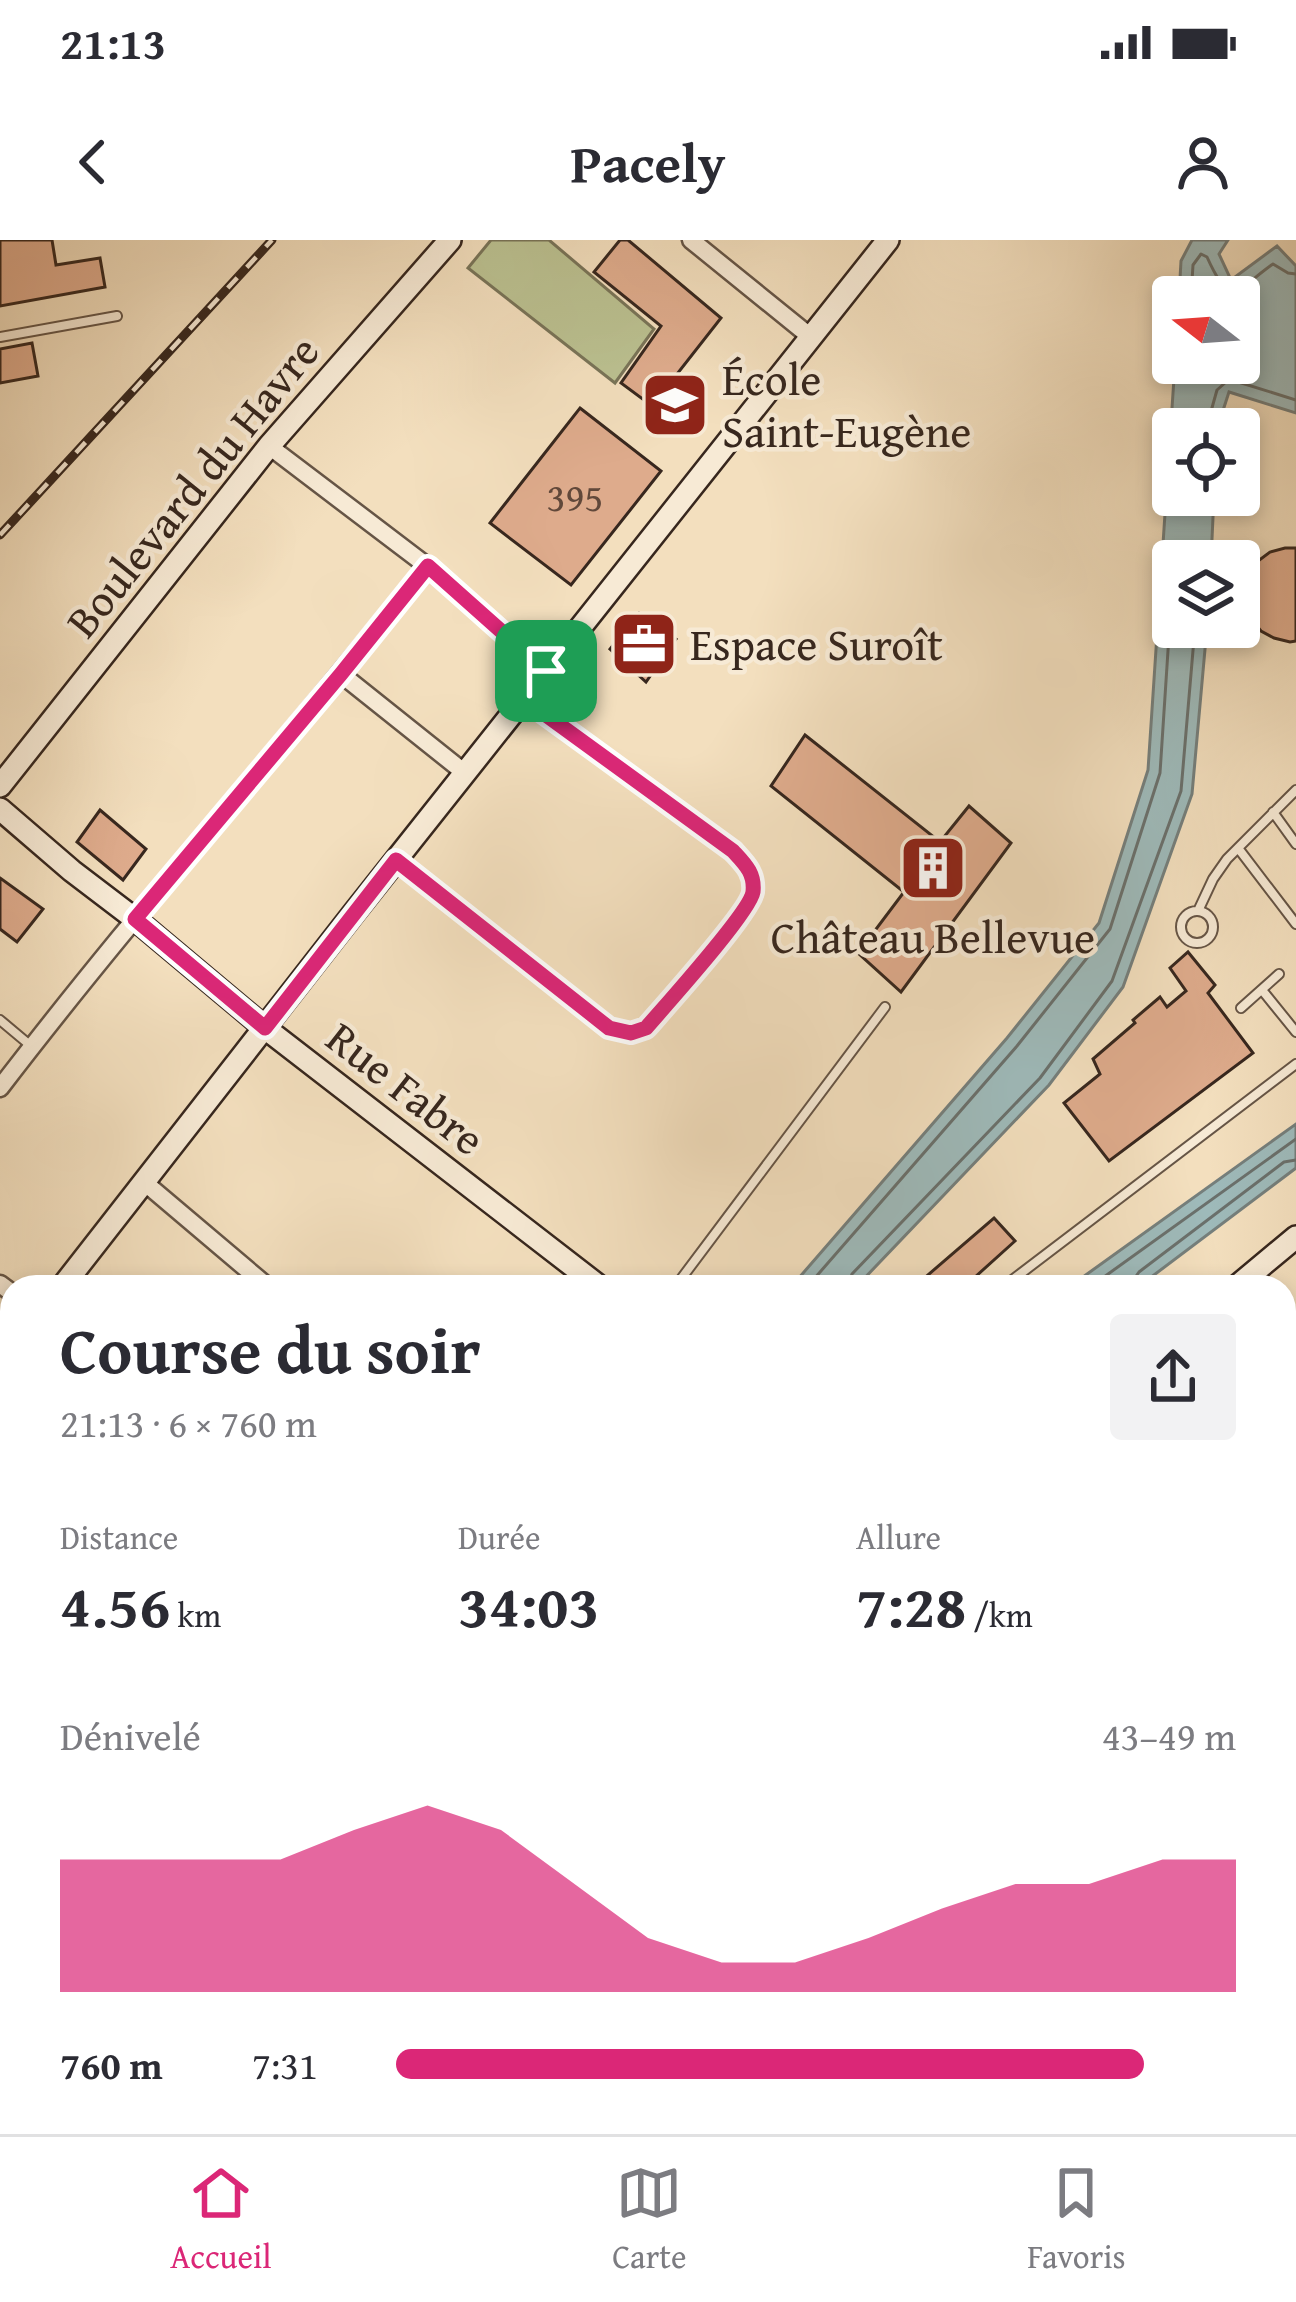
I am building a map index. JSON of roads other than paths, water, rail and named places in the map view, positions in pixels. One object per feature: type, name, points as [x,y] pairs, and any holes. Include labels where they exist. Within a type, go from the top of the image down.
[{"type":"street","name":"Boulevard du Havre","points":[[0,786],[269,446],[450,240]]},
{"type":"street","points":[[692,240],[812,338]]},
{"type":"street","points":[[71,1275],[888,240]]},
{"type":"street","points":[[269,446],[428,566],[546,671]]},
{"type":"street","points":[[0,1088],[428,566]]},
{"type":"street","points":[[341,674],[465,773]]},
{"type":"street","points":[[396,860],[609,1028],[631,1033],[646,1028],[730,928],[753,896],[752,872],[733,851],[524,699]]},
{"type":"street","name":"Rue Fabre","points":[[0,809],[265,1028],[584,1275]]},
{"type":"street","points":[[144,1183],[254,1275]]},
{"type":"street","points":[[1251,1275],[1296,1237]]},
{"type":"street","points":[[1263,1265],[1296,1253]]},
{"type":"lane","points":[[0,337],[117,316]]},
{"type":"lane","points":[[1198,911],[1213,924],[1212,934],[1199,944],[1189,941],[1181,928],[1184,918],[1198,911],[1213,879],[1238,848],[1296,790]]},
{"type":"lane","points":[[1273,812],[1296,844]]},
{"type":"lane","points":[[1238,848],[1296,924]]},
{"type":"lane","points":[[1241,1008],[1279,974]]},
{"type":"lane","points":[[1262,989],[1296,1032]]},
{"type":"lane","points":[[683,1275],[885,1007]]},
{"type":"lane","points":[[0,1020],[32,1046]]},
{"type":"lane","points":[[1018,1275],[1296,1064]]},
{"type":"water","points":[[1192,240],[1228,240],[1219,254],[1229,276],[1180,276],[1181,261]]},
{"type":"water","points":[[1277,246],[1296,266],[1296,413],[1229,392],[1224,408],[1172,408],[1174,384],[1260,384],[1260,276],[1236,276]]},
{"type":"water","points":[[1165,516],[1213,516],[1212,540],[1163,540]]},
{"type":"water","points":[[1156,648],[1205,648],[1192,794],[1123,987],[1049,1085],[867,1275],[801,1275],[1007,1038],[1099,923],[1148,770]]},
{"type":"water","points":[[1296,1124],[1296,1168],[1154,1275],[1086,1275]]},
{"type":"railway","points":[[0,535],[272,240]]},
{"type":"place","name":"École Saint-Eugène","points":[[675,405]]},
{"type":"place","name":"Espace Suroît","points":[[644,644]]},
{"type":"place","name":"Château Bellevue","points":[[933,868]]}]
